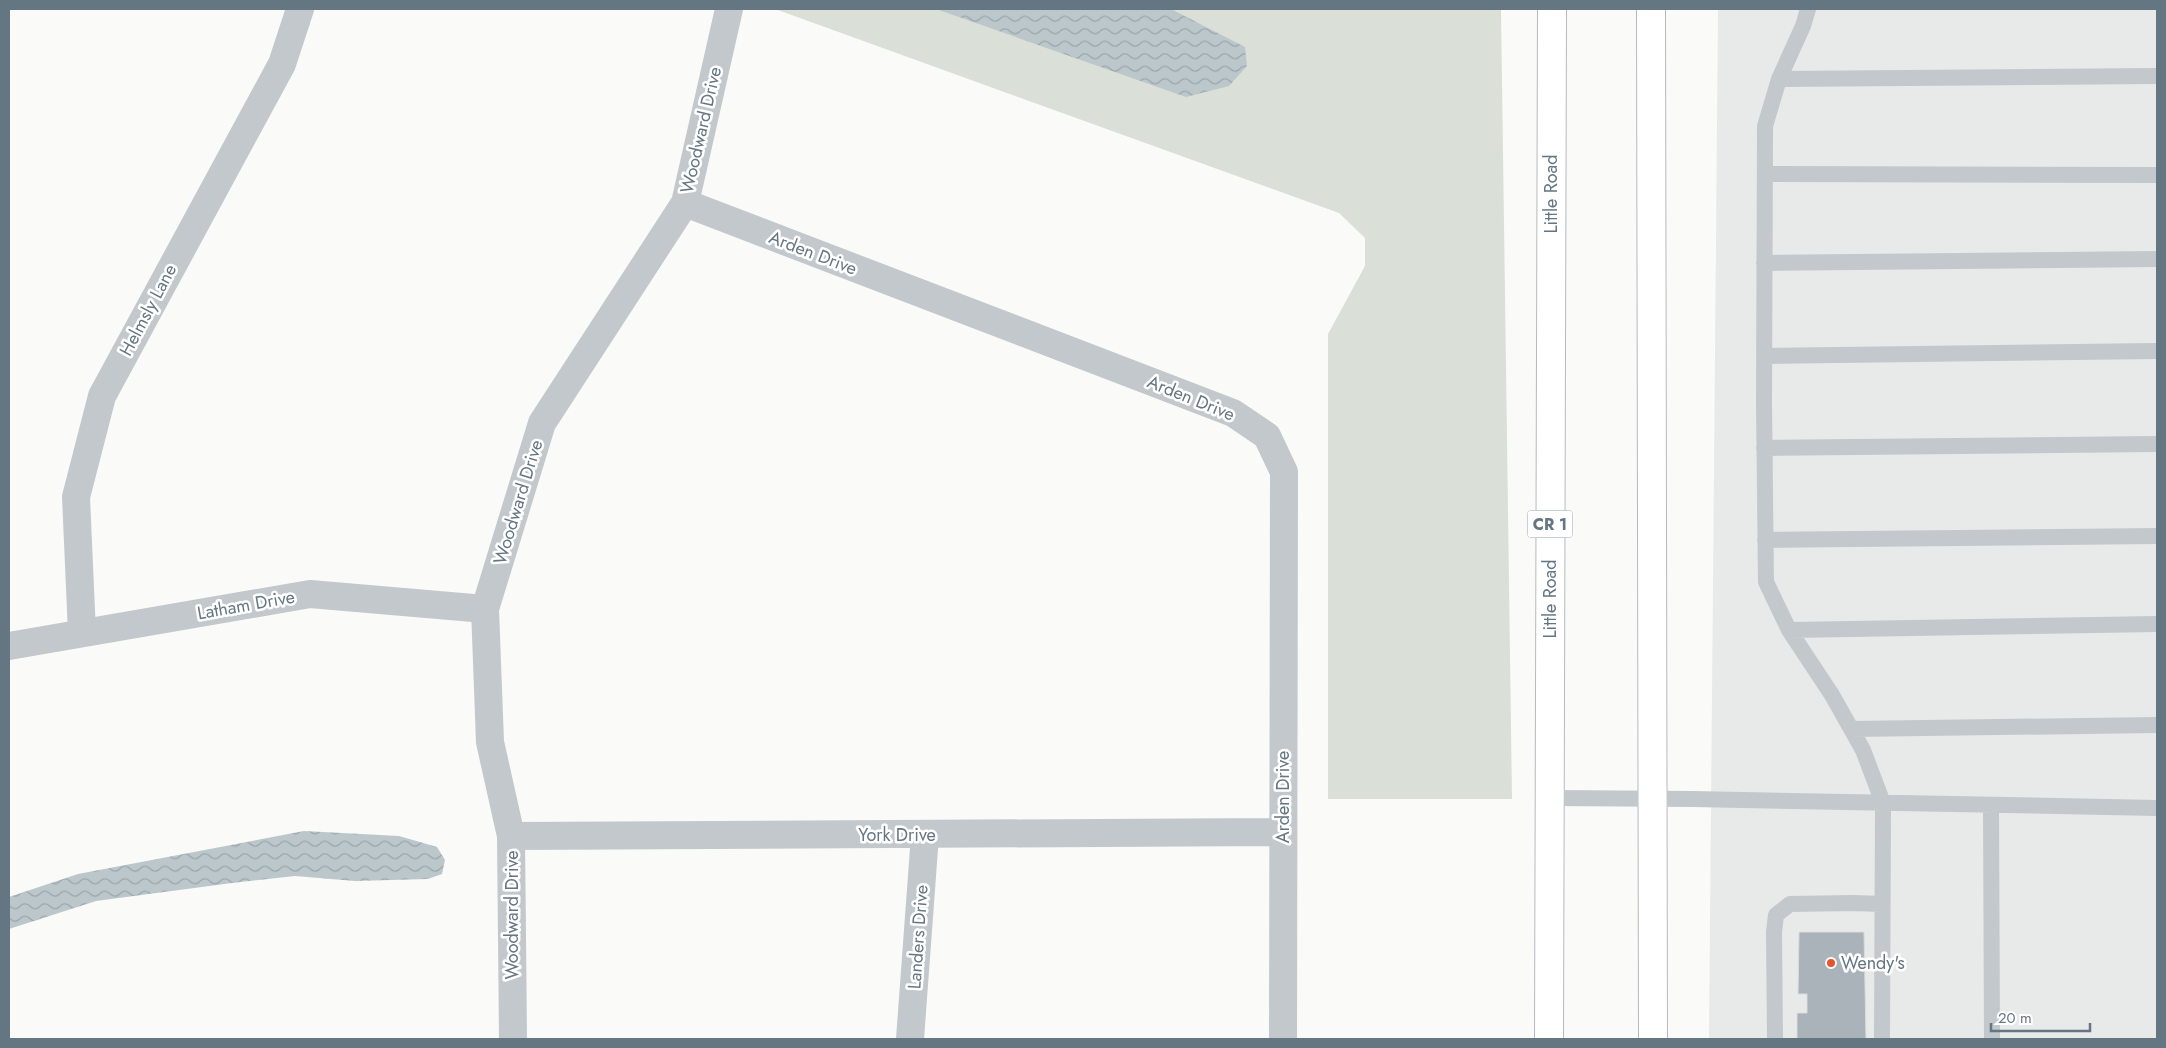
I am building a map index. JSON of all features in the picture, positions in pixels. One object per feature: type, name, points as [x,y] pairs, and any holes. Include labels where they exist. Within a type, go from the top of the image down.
[{"type":"main road","name":"Little Road","points":[[1549,1039],[1552,9]]},
{"type":"main road","points":[[1651,9],[1653,1039]]},
{"type":"street","name":"Helmsly Lane","points":[[82,633],[76,497],[102,396],[282,64],[300,9]]},
{"type":"street","name":"Woodward Drive","points":[[513,1039],[511,836],[490,742],[485,609],[542,423],[685,204],[729,9]]},
{"type":"street","name":"Arden Drive","points":[[685,204],[1234,413],[1267,436],[1284,472],[1283,1039]]},
{"type":"street","name":"Latham Drive","points":[[9,646],[310,594],[485,609]]},
{"type":"street","name":"York Drive","points":[[511,836],[1283,832]]},
{"type":"street","name":"Landers Drive","points":[[910,1039],[925,835]]},
{"type":"lane","points":[[1808,9],[1779,79],[1766,126],[1764,263],[1766,582],[1789,630],[1832,695],[1863,750],[1883,803],[1882,1039]]},
{"type":"lane","points":[[1779,79],[2157,76]]},
{"type":"lane","points":[[1766,174],[2157,174]]},
{"type":"lane","points":[[1764,263],[2157,259]]},
{"type":"lane","points":[[1764,356],[2157,351]]},
{"type":"lane","points":[[1764,448],[2157,444]]},
{"type":"lane","points":[[1766,540],[2157,536]]},
{"type":"lane","points":[[1789,630],[2157,624]]},
{"type":"lane","points":[[1851,729],[2157,725]]},
{"type":"lane","points":[[1549,798],[1652,798],[2157,808]]},
{"type":"lane","points":[[1991,805],[1992,1039]]},
{"type":"lane","points":[[1775,1039],[1774,932],[1776,915],[1790,904],[1882,904]]},
{"type":"shaded area","points":[[775,9],[1501,9],[1512,799],[1328,799],[1328,334],[1365,266],[1365,238],[1339,213]]},
{"type":"shaded area","points":[[1718,9],[2157,9],[2157,1039],[1709,1039]]},
{"type":"water","points":[[936,9],[1171,9],[1245,47],[1247,66],[1229,86],[1186,97]]},
{"type":"water","points":[[304,831],[399,836],[437,847],[445,860],[442,874],[428,879],[355,881],[295,876],[232,883],[96,901],[9,929],[9,897],[78,874]]},
{"type":"building","name":"Wendy's","points":[[1799,932],[1864,932],[1866,1039],[1797,1039],[1797,1013],[1807,1013],[1807,994],[1798,994]]},
{"type":"place","name":"Wendy's","points":[[1831,963]]}]
